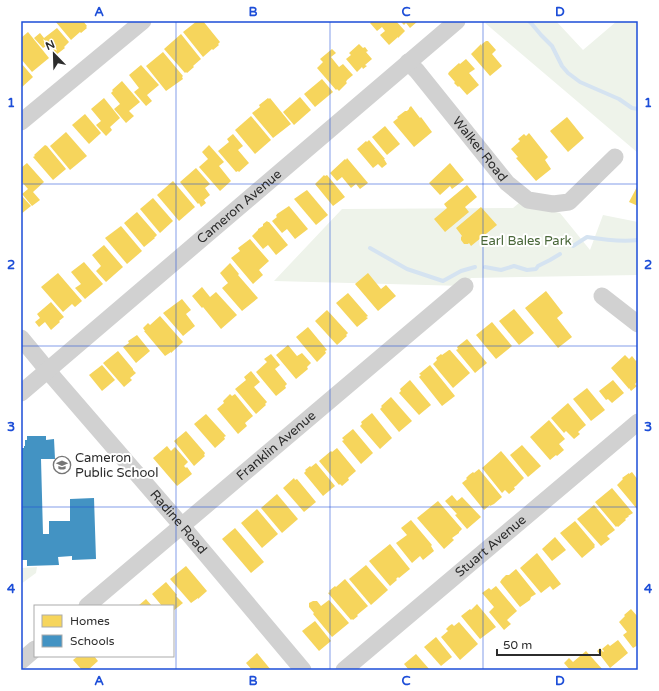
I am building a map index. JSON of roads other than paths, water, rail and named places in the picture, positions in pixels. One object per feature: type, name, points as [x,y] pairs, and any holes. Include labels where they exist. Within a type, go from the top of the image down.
[{"type":"street","points":[[21,122],[143,21]]},
{"type":"street","name":"Cameron Avenue","points":[[21,393],[457,21]]},
{"type":"street","name":"Walker Road","points":[[408,62],[417,71],[507,183],[528,200],[553,204],[570,202],[615,157]]},
{"type":"street","name":"Franklin Avenue","points":[[88,605],[466,286]]},
{"type":"street","points":[[602,296],[638,324]]},
{"type":"street","name":"Radine Road","points":[[21,338],[303,670]]},
{"type":"street","name":"Stuart Avenue","points":[[344,670],[638,422]]},
{"type":"street","points":[[21,661],[34,650]]},
{"type":"waterway","points":[[529,21],[552,46],[562,66],[568,73],[580,82],[619,99],[632,108],[638,109]]},
{"type":"waterway","points":[[573,246],[587,237],[625,241],[638,240]]},
{"type":"waterway","points":[[370,248],[407,269],[443,281],[461,271],[475,267]]},
{"type":"waterway","points":[[485,267],[501,270],[514,266],[527,270],[536,269],[538,266],[560,254]]},
{"type":"place","name":"Cameron Public School","points":[[62,465]]},
{"type":"park label","name":"Earl Bales Park","points":[[526,241]]}]
